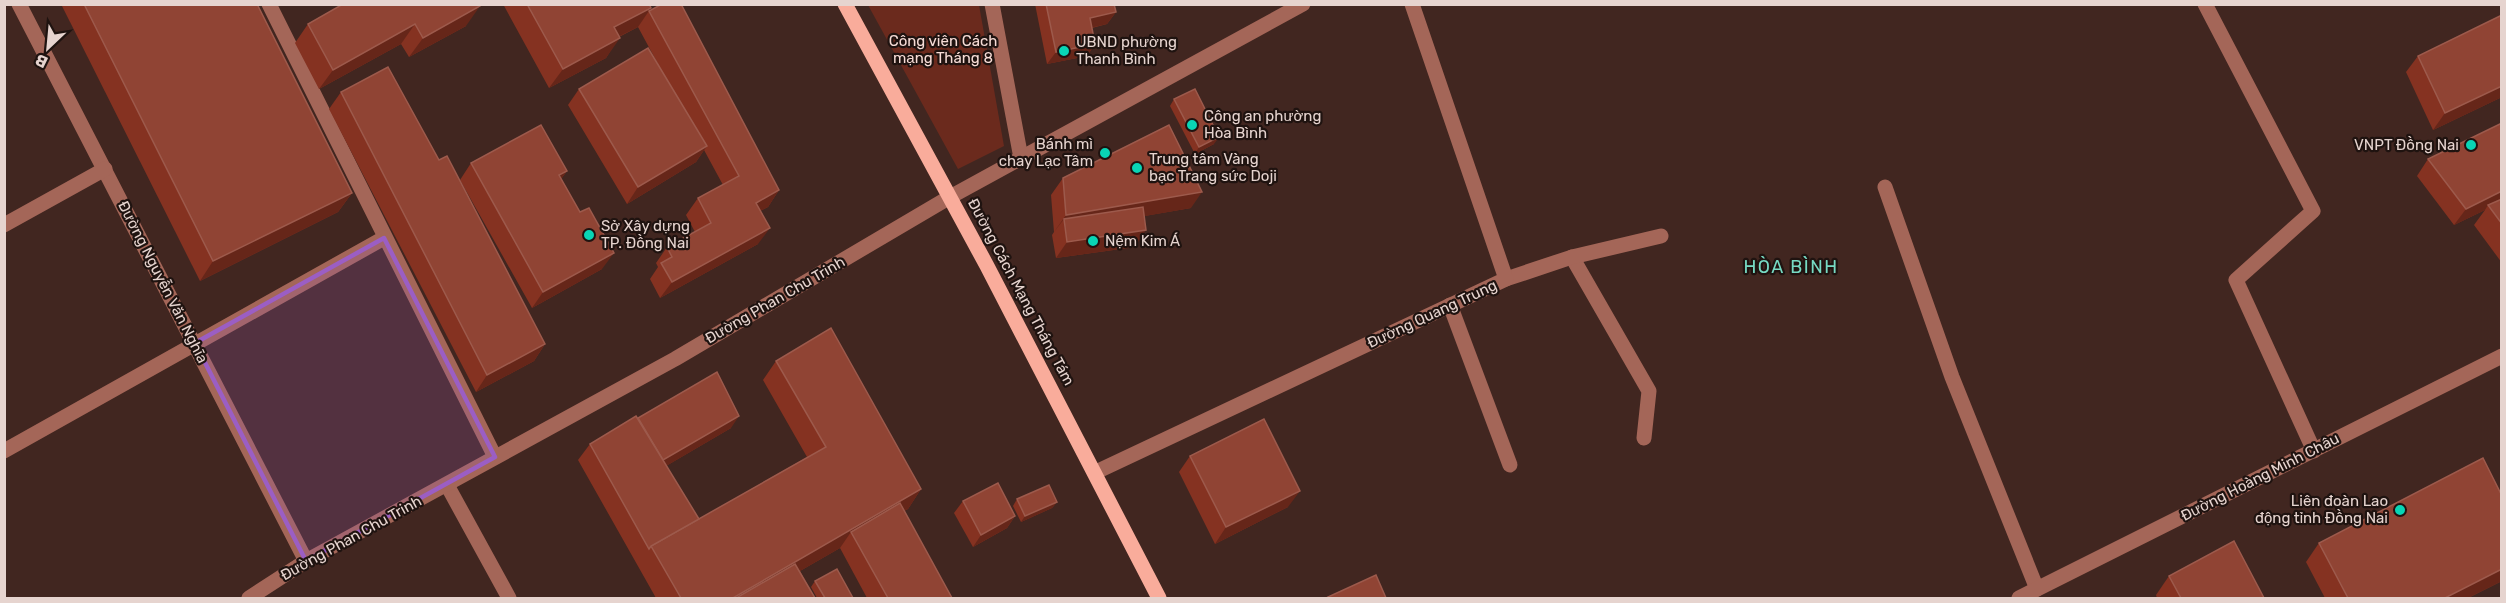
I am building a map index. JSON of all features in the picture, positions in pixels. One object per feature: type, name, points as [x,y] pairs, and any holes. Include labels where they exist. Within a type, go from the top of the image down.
[{"type":"main road","name":"Đường Cách Mạng Tháng Tám","points":[[845,4],[950,197],[1159,598]]},
{"type":"street","name":"Đường Nguyễn Văn Nghĩa","points":[[19,4],[306,561]]},
{"type":"street","points":[[268,4],[495,457]]},
{"type":"street","points":[[992,4],[1021,158]]},
{"type":"street","name":"Đường Phan Chu Trinh","points":[[249,598],[306,561],[675,358],[950,197],[1303,4]]},
{"type":"street","name":"Đường Quang Trung","points":[[1095,472],[1506,279],[1412,4]]},
{"type":"street","points":[[2205,4],[2313,211],[2236,280],[2313,451]]},
{"type":"street","points":[[4,225],[105,169]]},
{"type":"street","points":[[1884,187],[1952,377],[2037,589]]},
{"type":"street","points":[[1506,279],[1572,257],[1661,237]]},
{"type":"street","points":[[4,451],[384,238]]},
{"type":"street","points":[[1572,257],[1649,391],[1644,438]]},
{"type":"street","points":[[1450,305],[1510,465]]},
{"type":"street","name":"Đường Hoàng Minh Châu","points":[[2019,598],[2502,356]]},
{"type":"street","points":[[447,485],[508,598]]},
{"type":"highlighted area","points":[[384,238],[495,457],[306,561],[195,343]]},
{"type":"green space","name":"Công viên Cách mạng Tháng 8","points":[[868,5],[979,5],[1004,146],[958,169]]},
{"type":"building","points":[[84,4],[257,4],[352,193],[213,261]]},
{"type":"building","points":[[343,4],[479,4],[480,6],[423,38],[415,24],[333,70],[308,24]]},
{"type":"building","points":[[527,4],[649,4],[651,8],[614,27],[620,38],[563,69]]},
{"type":"building","points":[[662,4],[681,4],[779,190],[756,203],[770,228],[672,282],[661,263],[672,257],[667,247],[711,223],[698,198],[739,176],[649,11]]},
{"type":"building","points":[[1046,4],[1114,4],[1116,12],[1090,18],[1095,44],[1056,52]]},
{"type":"building","points":[[2502,15],[2502,86],[2445,113],[2418,56]]},
{"type":"building","points":[[648,48],[707,146],[638,187],[579,89]]},
{"type":"building","points":[[388,67],[439,160],[447,156],[545,344],[487,375],[341,92]]},
{"type":"building","name":"Công an phường Hòa Bình","points":[[1195,89],[1219,137],[1199,147],[1174,99]]},
{"type":"building","points":[[2502,123],[2502,191],[2466,209],[2428,159]]},
{"type":"building","points":[[541,125],[567,171],[559,175],[580,212],[589,208],[614,253],[543,292],[471,163]]},
{"type":"building","name":"Trung tâm Vàng bạc Trang sức Doji","points":[[1169,125],[1202,192],[1066,215],[1063,178]]},
{"type":"building","points":[[2502,199],[2502,224],[2488,205]]},
{"type":"building","points":[[1143,207],[1146,230],[1067,242],[1064,219]]},
{"type":"building","points":[[831,328],[921,489],[733,598],[681,598],[651,546],[826,447],[776,361]]},
{"type":"building","points":[[717,372],[739,416],[663,460],[638,418]]},
{"type":"building","points":[[636,416],[699,519],[649,549],[590,444]]},
{"type":"building","points":[[1264,419],[1300,491],[1226,527],[1190,456]]},
{"type":"building","points":[[2483,458],[2502,496],[2502,569],[2445,598],[2348,598],[2319,543]]},
{"type":"building","points":[[998,483],[1015,516],[981,535],[963,501]]},
{"type":"building","points":[[1049,485],[1057,502],[1025,516],[1017,499]]},
{"type":"building","points":[[900,503],[952,598],[888,598],[851,532]]},
{"type":"building","points":[[2234,541],[2264,598],[2181,598],[2169,576]]},
{"type":"building","points":[[795,564],[815,598],[736,598]]},
{"type":"building","points":[[837,569],[853,598],[825,598],[815,581]]},
{"type":"building","points":[[1376,575],[1386,598],[1328,597]]},
{"type":"place","name":"UBND phường Thanh Bình","points":[[1064,51]]},
{"type":"place","name":"Công an phường Hòa Bình","points":[[1192,125]]},
{"type":"place","name":"VNPT Đồng Nai","points":[[2471,145]]},
{"type":"place","name":"Bánh mì chay Lạc Tâm","points":[[1105,153]]},
{"type":"place","name":"Trung tâm Vàng bạc Trang sức Doji","points":[[1137,168]]},
{"type":"place","name":"Sở Xây dựng TP. Đồng Nai","points":[[589,235]]},
{"type":"place","name":"Nệm Kim Á","points":[[1093,241]]},
{"type":"place","name":"Liên đoàn Lao động tỉnh Đồng Nai","points":[[2400,510]]},
{"type":"district","name":"HÒA BÌNH","points":[[1791,267]]}]
